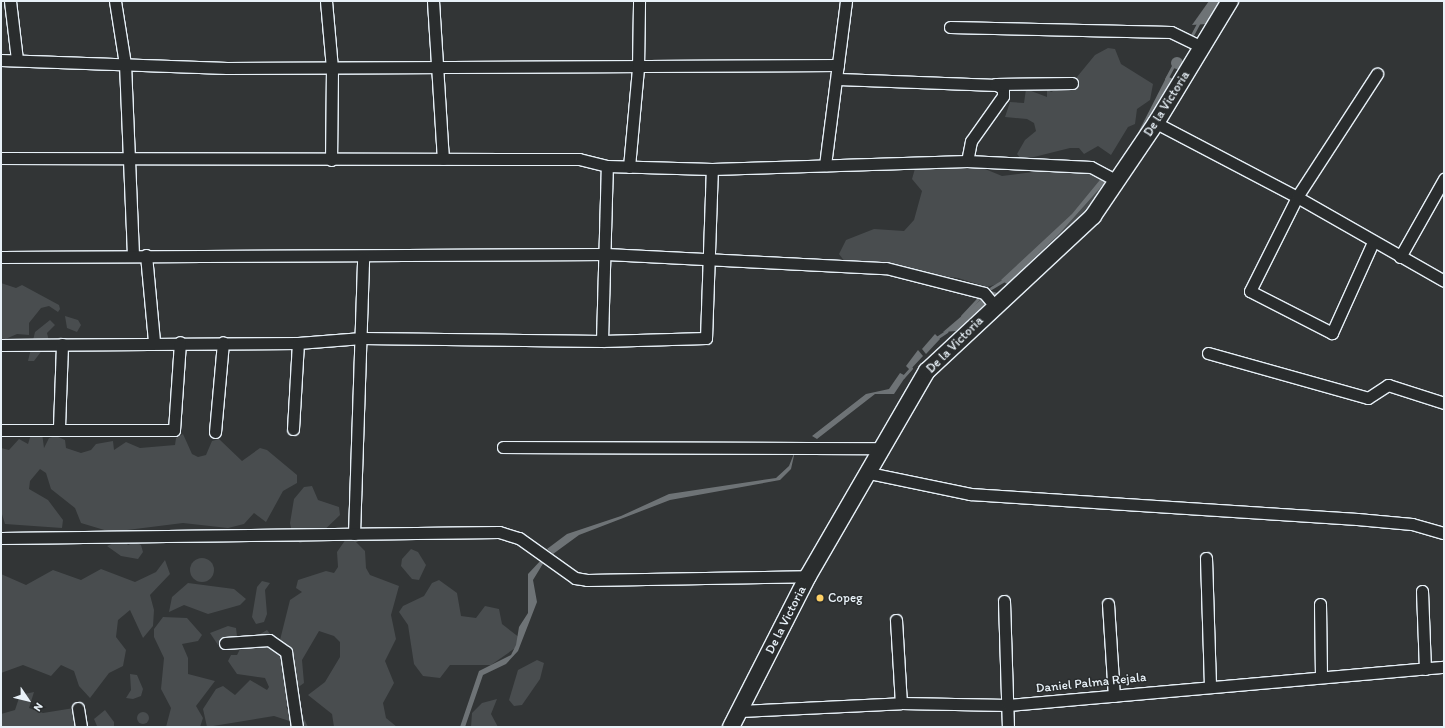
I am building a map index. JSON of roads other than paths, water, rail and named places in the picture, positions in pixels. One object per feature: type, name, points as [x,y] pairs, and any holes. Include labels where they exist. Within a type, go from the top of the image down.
[{"type":"main road","name":"De la Victoria","points":[[731,727],[808,576],[927,371],[1093,216],[1156,123],[1230,1]]},
{"type":"street","points":[[10,1],[17,60]]},
{"type":"street","points":[[115,1],[125,64],[133,255]]},
{"type":"street","points":[[326,1],[332,68],[331,160]]},
{"type":"street","points":[[433,1],[443,159]]},
{"type":"street","points":[[629,167],[638,68],[639,1]]},
{"type":"street","points":[[825,166],[838,79],[838,65],[846,1]]},
{"type":"street","points":[[950,27],[1171,32],[1202,47]]},
{"type":"street","points":[[1,60],[332,68],[638,68],[838,65]]},
{"type":"street","points":[[1374,242],[1332,332],[1250,291],[1297,197],[1377,74]]},
{"type":"street","points":[[838,79],[994,84],[1072,83]]},
{"type":"street","points":[[967,161],[971,141],[1003,96],[1003,89],[994,84]]},
{"type":"street","points":[[1156,123],[1297,197],[1444,281]]},
{"type":"street","points":[[1,158],[331,160],[580,159],[607,166],[712,169],[967,161],[1091,167],[1117,181]]},
{"type":"street","points":[[602,341],[606,254],[607,166]]},
{"type":"street","points":[[1,345],[154,342],[298,342],[362,338],[602,341],[706,338],[711,261],[712,169]]},
{"type":"street","points":[[1400,257],[1444,179]]},
{"type":"street","points":[[1,257],[133,255],[363,256],[606,254],[711,261],[886,268],[984,293],[995,306]]},
{"type":"street","points":[[146,255],[154,342]]},
{"type":"street","points":[[354,534],[362,338],[363,256]]},
{"type":"street","points":[[1,430],[59,427],[174,430],[180,342]]},
{"type":"street","points":[[215,432],[223,342]]},
{"type":"street","points":[[293,429],[298,342]]},
{"type":"street","points":[[59,427],[62,344]]},
{"type":"street","points":[[1208,354],[1368,398],[1388,385],[1444,403]]},
{"type":"street","points":[[503,447],[882,448]]},
{"type":"street","points":[[869,473],[970,494],[1365,520],[1412,524],[1444,533]]},
{"type":"street","points":[[1,538],[499,532],[519,538],[541,552],[575,578],[587,580],[808,576]]},
{"type":"street","points":[[1206,558],[1210,686]]},
{"type":"street","points":[[1422,591],[1425,669]]},
{"type":"street","points":[[1004,601],[1008,727]]},
{"type":"street","points":[[1108,604],[1114,696]]},
{"type":"street","points":[[1320,604],[1321,676]]},
{"type":"street","points":[[896,620],[901,703]]},
{"type":"street","points":[[225,643],[269,640],[286,652],[297,727]]},
{"type":"street","name":"Daniel Palma Rejala","points":[[740,711],[901,703],[1008,705],[1321,676],[1444,667]]},
{"type":"street","points":[[78,708],[81,727]]},
{"type":"waterway","points":[[1192,35],[1199,22]]},
{"type":"waterway","points":[[1166,79],[1173,66]]},
{"type":"waterway","points":[[991,288],[1006,279]]},
{"type":"waterway","points":[[962,316],[979,298]]},
{"type":"waterway","points":[[935,339],[947,331]]},
{"type":"waterway","points":[[903,377],[911,368]]},
{"type":"place","name":"Copeg","points":[[820,598]]}]
